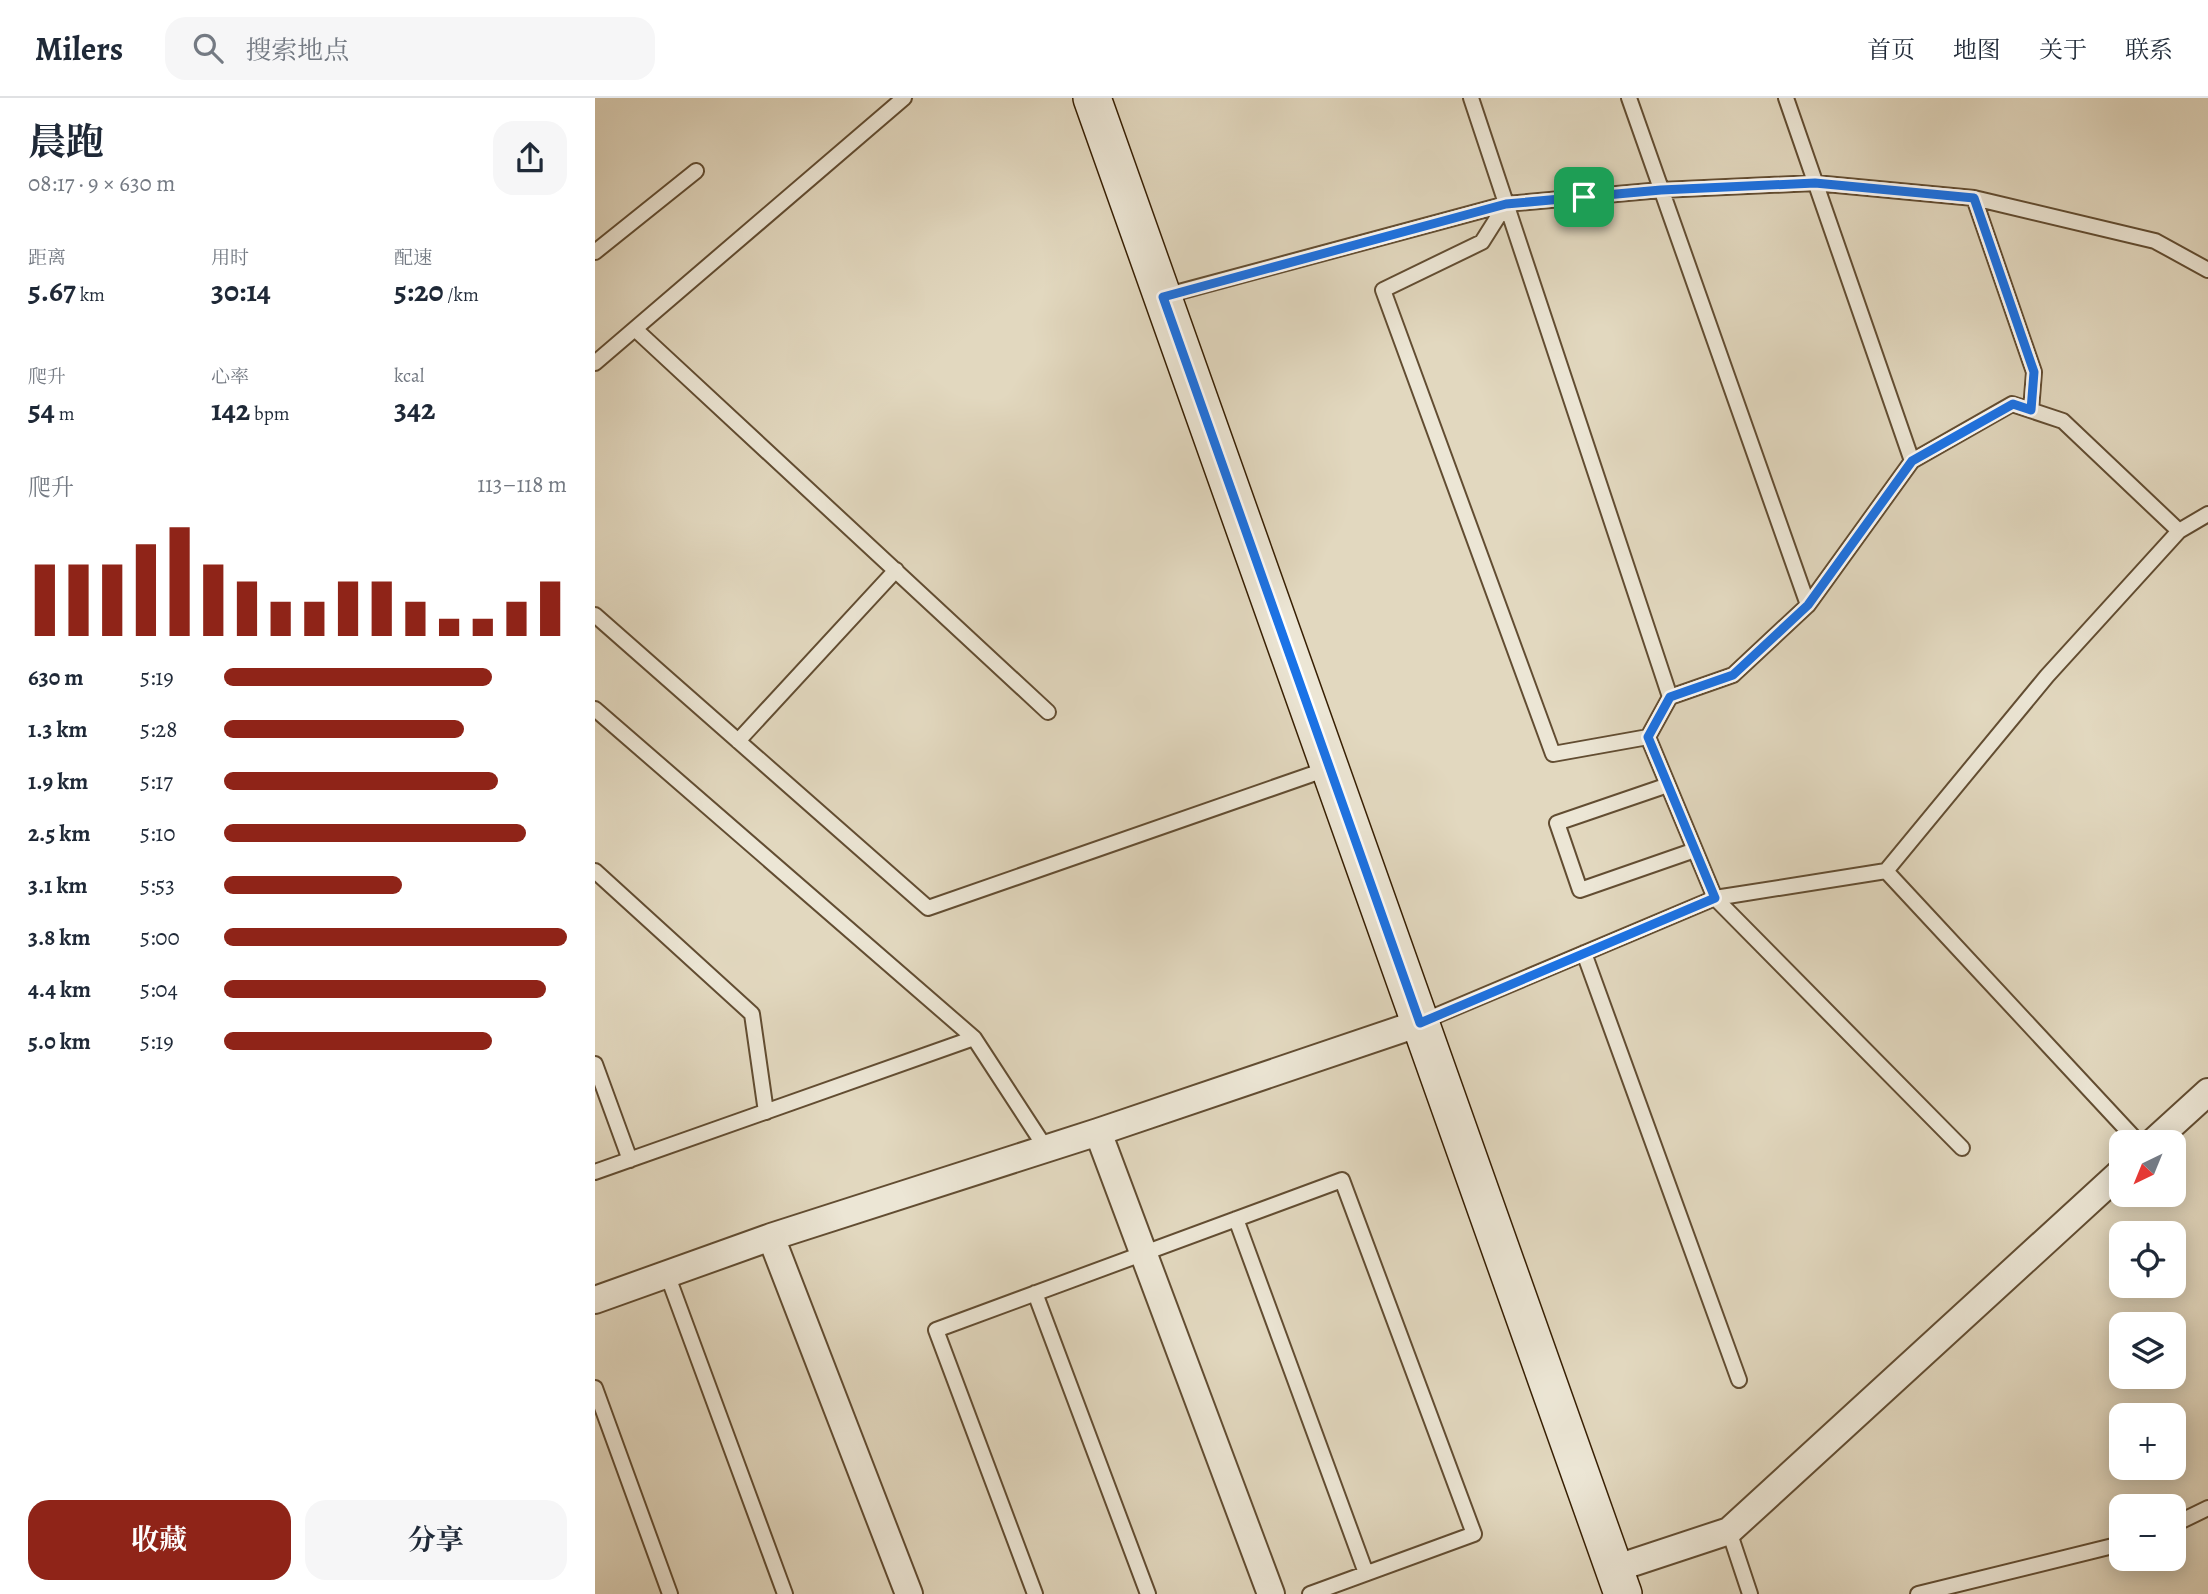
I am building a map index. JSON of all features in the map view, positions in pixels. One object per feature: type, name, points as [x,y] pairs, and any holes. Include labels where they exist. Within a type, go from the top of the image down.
[{"type":"main road","points":[[1092,98],[1618,1581]]},
{"type":"street","points":[[595,1300],[771,1237],[1098,1132],[1420,1023]]},
{"type":"street","points":[[2167,1130],[2208,1092]]},
{"type":"street","points":[[1098,1132],[1271,1594]]},
{"type":"street","points":[[1618,1581],[1729,1531],[2109,1183]]},
{"type":"street","points":[[771,1237],[909,1594]]},
{"type":"lane","points":[[595,363],[904,98]]},
{"type":"lane","points":[[1471,98],[1670,697]]},
{"type":"lane","points":[[1629,98],[1808,605]]},
{"type":"lane","points":[[1786,98],[1912,461]]},
{"type":"lane","points":[[595,252],[696,171]]},
{"type":"lane","points":[[1163,297],[1506,204],[1661,190],[1815,183],[1974,198],[2155,241],[2208,270]]},
{"type":"lane","points":[[1974,198],[2034,372],[2031,410]]},
{"type":"lane","points":[[1506,204],[1482,242],[1383,290],[1553,754],[1648,737]]},
{"type":"lane","points":[[635,329],[1048,712]]},
{"type":"lane","points":[[1648,737],[1670,697],[1733,675],[1808,605],[1912,461],[2013,404],[2063,421],[2179,531]]},
{"type":"lane","points":[[1420,1023],[1715,898],[1886,871],[2047,676],[2179,531],[2208,514]]},
{"type":"lane","points":[[738,741],[895,570]]},
{"type":"lane","points":[[595,615],[928,908],[1330,768]]},
{"type":"lane","points":[[595,709],[974,1038],[1045,1147]]},
{"type":"lane","points":[[1648,737],[1715,898],[1962,1148]]},
{"type":"lane","points":[[1668,785],[1557,823],[1580,890],[1695,850]]},
{"type":"lane","points":[[595,871],[752,1014],[766,1112]]},
{"type":"lane","points":[[1886,871],[2127,1130]]},
{"type":"lane","points":[[1584,953],[1739,1380]]},
{"type":"lane","points":[[595,1172],[974,1038]]},
{"type":"lane","points":[[595,1064],[630,1160]]},
{"type":"lane","points":[[1035,1594],[936,1329],[1342,1180],[1474,1534],[1310,1594]]},
{"type":"lane","points":[[1236,1219],[1366,1573]]},
{"type":"lane","points":[[667,1274],[785,1594]]},
{"type":"lane","points":[[1035,1293],[1148,1594]]},
{"type":"lane","points":[[595,1388],[670,1594]]},
{"type":"lane","points":[[2186,1518],[2208,1507]]},
{"type":"lane","points":[[1729,1531],[1750,1594]]},
{"type":"lane","points":[[1918,1594],[2109,1547]]},
{"type":"route","points":[[1815,183],[1974,198],[2034,372],[2031,410],[2013,404],[1912,461],[1808,605],[1733,675],[1670,697],[1648,737],[1715,898],[1420,1023],[1163,297],[1506,204],[1584,197],[1661,190],[1815,183]]}]
